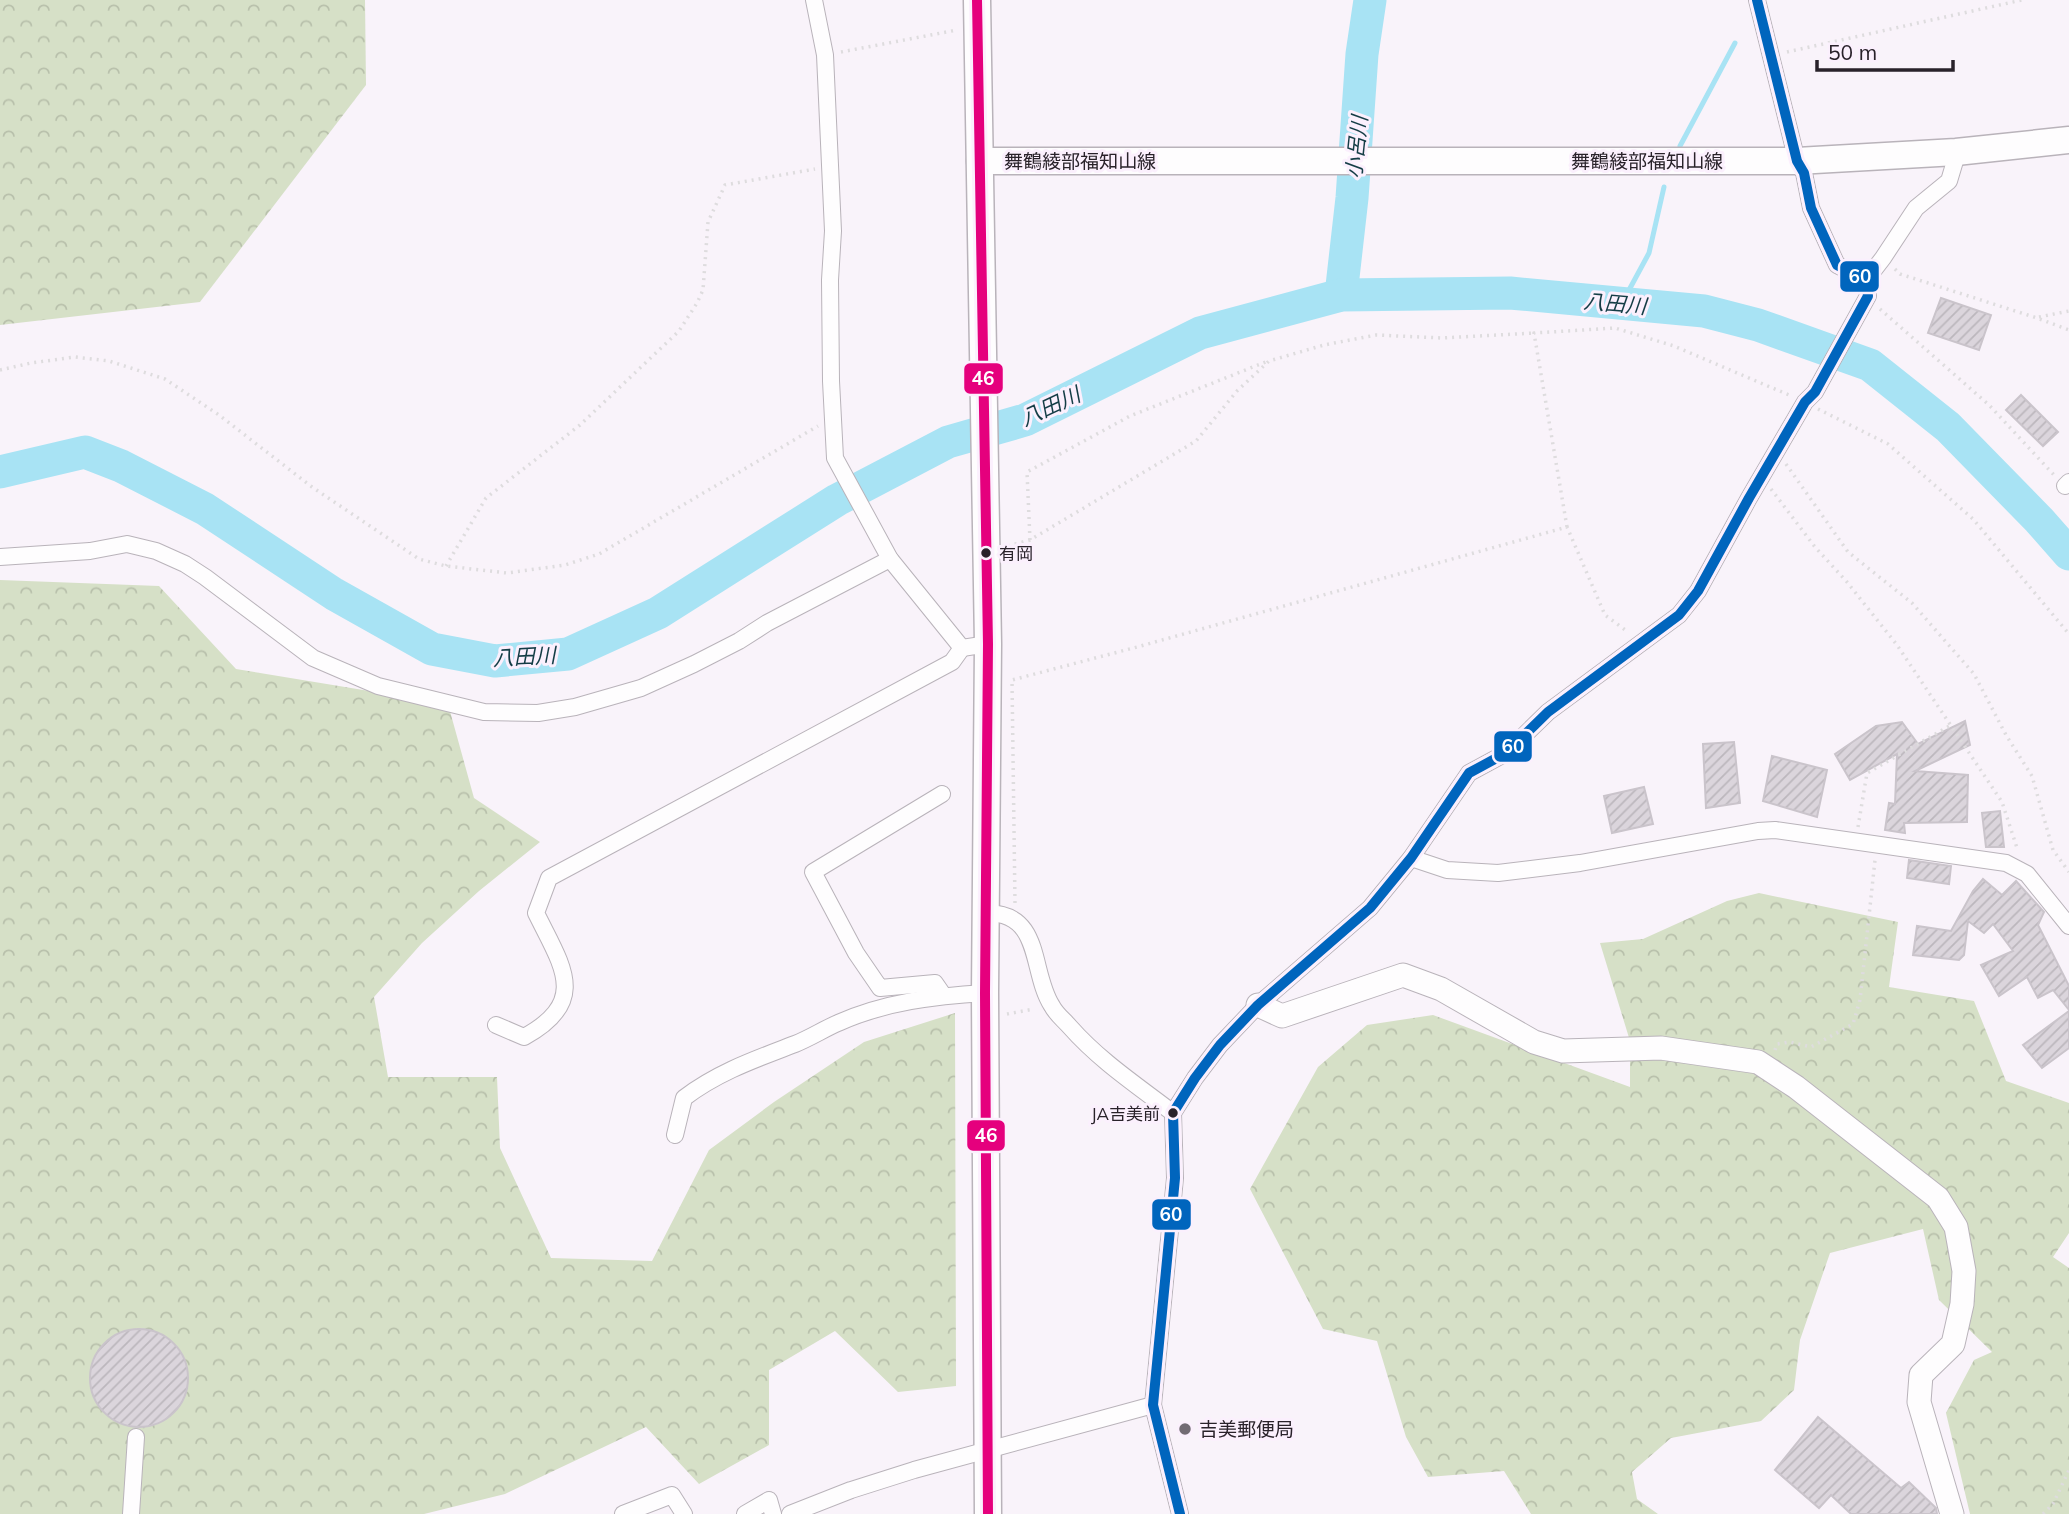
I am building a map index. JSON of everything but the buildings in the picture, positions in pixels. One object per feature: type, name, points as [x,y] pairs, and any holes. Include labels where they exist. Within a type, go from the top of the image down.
[{"type":"main road","points":[[977,0],[980,162]]},
{"type":"main road","name":"舞鶴綾部福知山線","points":[[988,1514],[985,993],[988,913],[988,644],[980,162],[1797,161],[1955,152],[2069,140]]},
{"type":"street","points":[[814,0],[825,55],[833,231],[830,280],[835,458],[890,559],[962,648]]},
{"type":"street","points":[[1757,0],[1811,208],[1837,265],[1867,288]]},
{"type":"street","points":[[1180,1514],[1153,1405],[1175,1178],[1173,1113],[1220,1045],[1258,1005],[1370,908],[1411,858],[1469,773],[1506,754],[1548,712],[1679,615],[1698,591],[1761,476],[1857,318],[1867,288],[1883,258],[1916,208],[1949,181],[1955,152]]},
{"type":"street","points":[[0,557],[90,551],[127,544],[156,551],[185,564],[205,577],[313,658],[378,686],[436,701],[484,712],[526,713],[575,707],[641,688],[739,641],[767,622],[890,559]]},
{"type":"street","points":[[496,1025],[524,1037],[542,1027],[561,1008],[567,989],[557,956],[536,913],[549,878],[952,662],[962,648],[988,644]]},
{"type":"street","points":[[942,794],[813,872],[856,953],[880,988],[936,983],[944,996]]},
{"type":"street","points":[[1411,858],[1447,870],[1497,873],[1580,863],[1775,830],[2006,863],[2027,874],[2069,926]]},
{"type":"street","points":[[988,913],[1000,913],[1015,920],[1027,932],[1051,1006],[1090,1049],[1173,1113]]},
{"type":"street","points":[[1258,1005],[1282,1016],[1403,975],[1441,989],[1534,1042],[1563,1051],[1661,1048],[1758,1062],[1796,1087],[1938,1198],[1956,1227],[1964,1271],[1962,1304],[1953,1344],[1921,1375],[1919,1402],[1952,1514]]},
{"type":"street","points":[[675,1135],[684,1098],[719,1074],[798,1043],[840,1022],[890,1006],[944,996],[985,993]]},
{"type":"street","points":[[790,1514],[851,1490],[988,1449],[1153,1405]]},
{"type":"street","points":[[131,1514],[136,1437]]},
{"type":"street","points":[[623,1514],[672,1495],[684,1514]]},
{"type":"street","points":[[745,1514],[769,1500],[773,1514]]},
{"type":"path","points":[[1772,55],[2022,0]]},
{"type":"path","points":[[825,55],[977,27]]},
{"type":"path","points":[[446,566],[486,498],[580,425],[679,331],[703,290],[708,222],[725,185],[830,166]]},
{"type":"path","points":[[1883,258],[1900,274],[2069,330]]},
{"type":"path","points":[[1867,288],[1887,316],[1989,405],[2067,484]]},
{"type":"path","points":[[2037,318],[2069,311]]},
{"type":"path","points":[[1030,540],[1027,472],[1129,416],[1269,360],[1376,335],[1442,338],[1615,328],[1674,346],[1810,397],[1888,444],[1973,519],[2069,634]]},
{"type":"path","points":[[1534,333],[1567,527],[1605,615],[1641,642]]},
{"type":"path","points":[[0,370],[75,357],[109,361],[165,379],[219,415],[312,487],[419,559],[446,566],[507,573],[565,565],[599,554],[832,418]]},
{"type":"path","points":[[986,551],[1030,540],[1196,441],[1237,391],[1269,360]]},
{"type":"path","points":[[1776,451],[1848,552],[1912,603],[1975,674],[2032,776],[2053,850],[2069,872]]},
{"type":"path","points":[[1761,476],[1815,547],[1897,645],[2002,803],[2021,859]]},
{"type":"path","points":[[1015,920],[1012,680],[1567,527]]},
{"type":"path","points":[[1858,829],[1867,773],[1951,725]]},
{"type":"path","points":[[1767,1069],[1777,1044],[1790,1042],[1811,1047],[1853,1024],[1860,1000],[1877,844]]},
{"type":"path","points":[[1002,1015],[1051,1006]]},
{"type":"path","points":[[2043,1514],[2053,1504],[2069,1470]]},
{"type":"green space","points":[[0,0],[365,0],[366,85],[200,302],[0,325]]},
{"type":"green space","points":[[0,580],[159,586],[236,669],[448,704],[474,798],[540,842],[479,891],[422,943],[374,997],[388,1077],[497,1077],[500,1148],[551,1258],[652,1261],[709,1150],[774,1102],[864,1042],[955,1013],[956,1386],[898,1392],[835,1331],[769,1370],[769,1445],[699,1484],[646,1427],[505,1494],[424,1514],[0,1514]]},
{"type":"green space","points":[[1759,893],[1898,922],[1889,987],[1974,1001],[2006,1081],[2069,1103],[2069,1233],[2053,1257],[2069,1268],[2069,1514],[1970,1514],[1946,1413],[1974,1360],[1992,1352],[1939,1300],[1923,1229],[1830,1253],[1800,1340],[1794,1390],[1761,1421],[1671,1438],[1632,1472],[1637,1499],[1658,1514],[1531,1514],[1504,1471],[1428,1477],[1406,1437],[1377,1341],[1323,1329],[1250,1189],[1318,1067],[1367,1025],[1433,1015],[1630,1087],[1630,1041],[1600,943],[1643,939],[1727,901]]},
{"type":"waterway","name":"小呂川","points":[[1341,295],[1352,198],[1362,54],[1370,0]]},
{"type":"waterway","points":[[1680,146],[1735,43]]},
{"type":"waterway","points":[[1622,303],[1649,253],[1664,187]]},
{"type":"waterway","name":"八田川","points":[[0,472],[85,452],[121,466],[205,509],[334,594],[432,649],[495,661],[568,654],[658,613],[837,500],[948,442],[1025,420],[1200,333],[1341,295],[1510,293],[1704,311],[1758,325],[1870,365],[1948,427],[2069,554]]},
{"type":"transit line","name":"46","points":[[977,0],[988,644],[985,993],[988,1514]]},
{"type":"transit line","name":"60","points":[[1180,1514],[1153,1405],[1175,1178],[1173,1113],[1220,1045],[1258,1005],[1370,908],[1411,858],[1469,773],[1506,753],[1548,712],[1679,615],[1698,591],[1749,498],[1805,402],[1815,392],[1868,296],[1866,280],[1837,265],[1811,208],[1757,0]]},
{"type":"place","name":"有岡","points":[[986,553]]},
{"type":"place","name":"JA吉美前","points":[[1173,1113]]},
{"type":"place","name":"吉美郵便局","points":[[1185,1429]]}]
